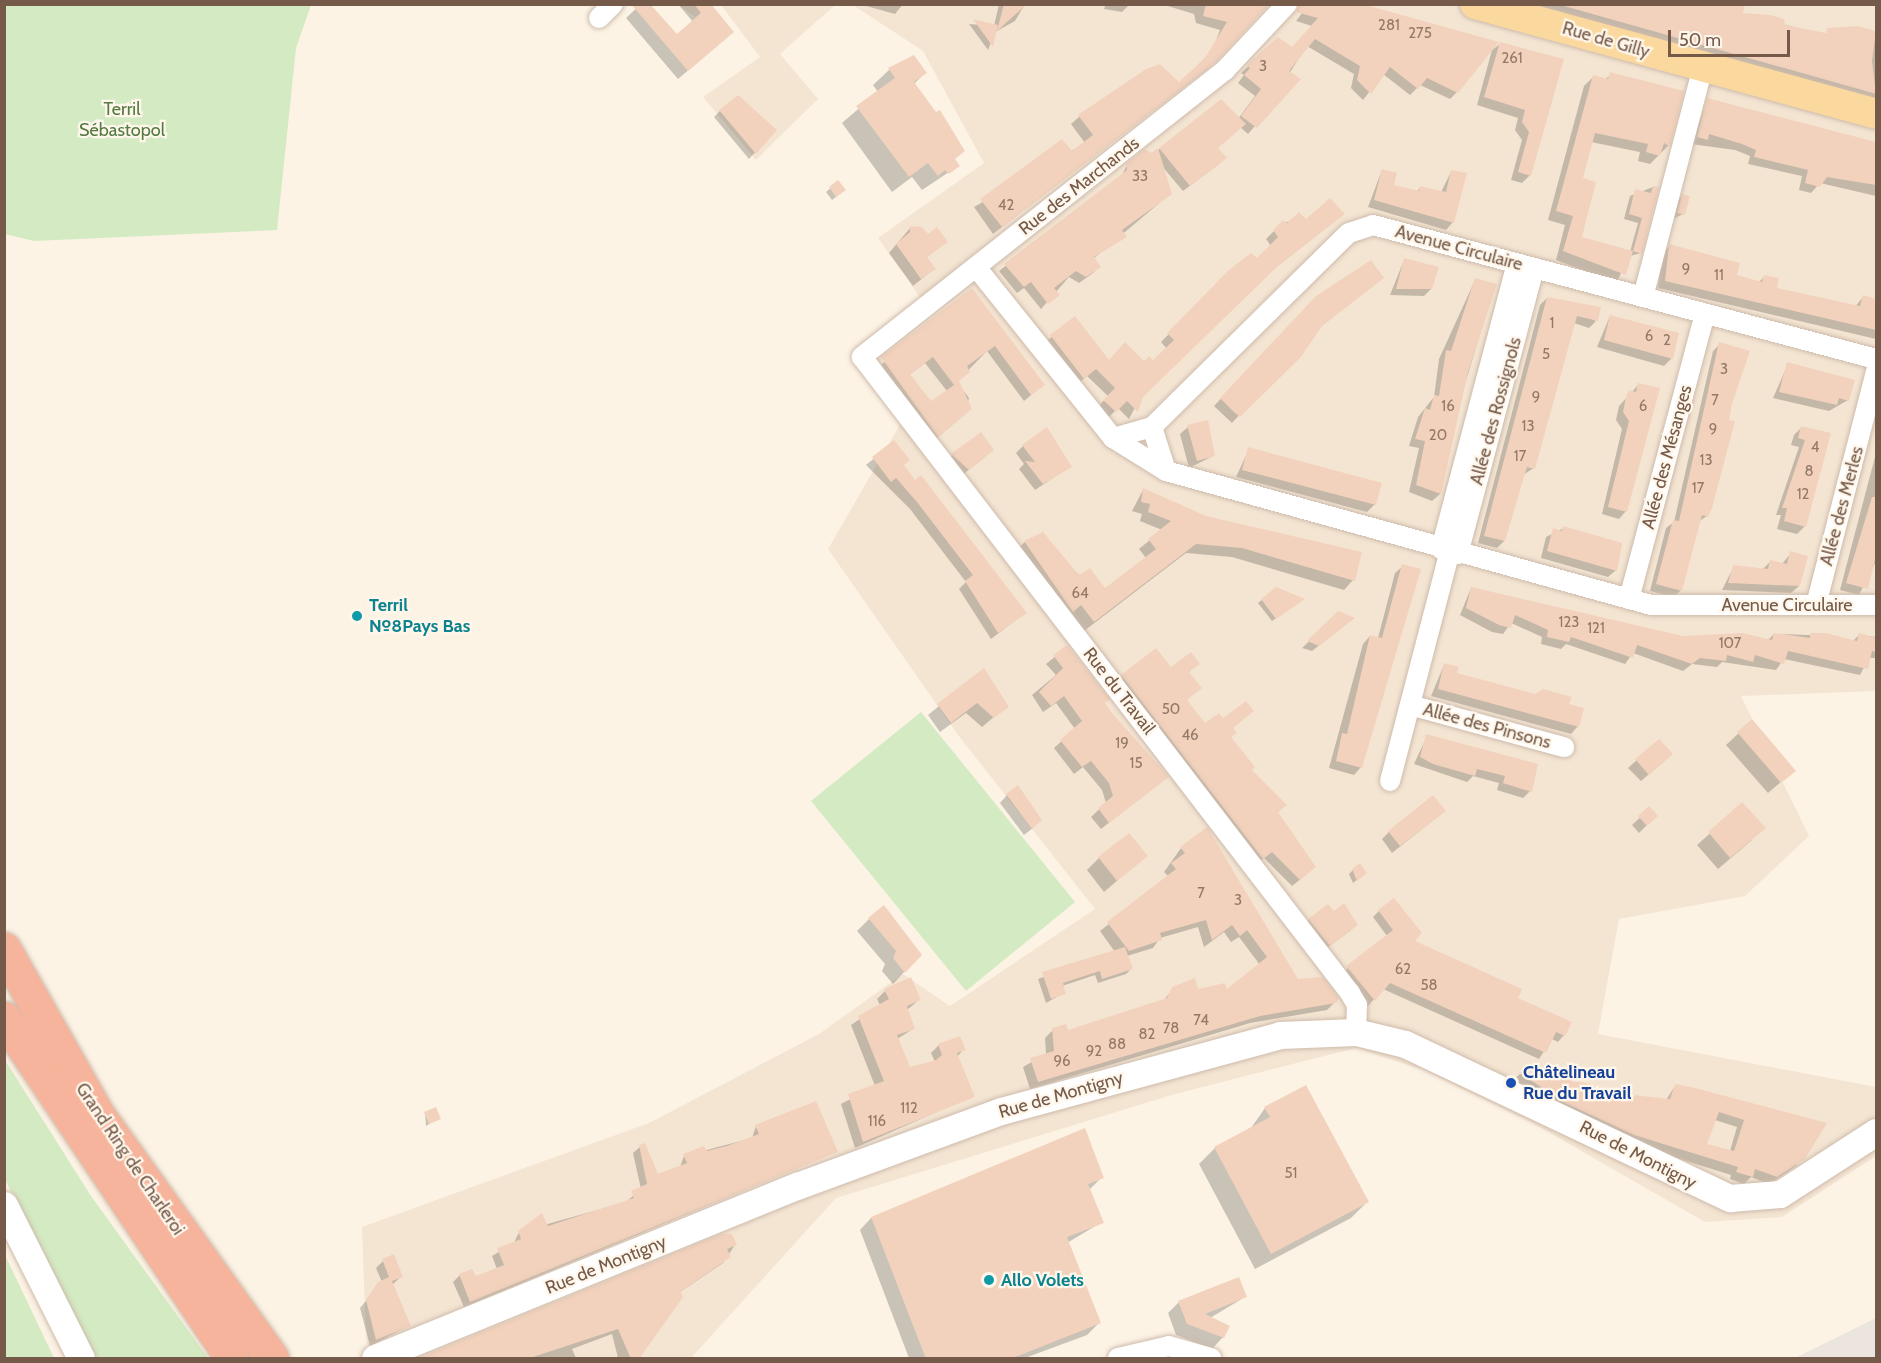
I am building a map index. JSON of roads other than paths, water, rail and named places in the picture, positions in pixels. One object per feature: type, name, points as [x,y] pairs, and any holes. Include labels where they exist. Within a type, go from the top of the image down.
[{"type":"highway","name":"Grand Ring de Charleroi","points":[[4,949],[98,1115],[269,1355]]},
{"type":"highway","name":"Grand Ring de Charleroi","points":[[4,1018],[232,1359]]},
{"type":"main road","name":"Rue de Gilly","points":[[1475,4],[1876,114]]},
{"type":"main road","name":"Rue de Montigny","points":[[375,1359],[797,1186],[1001,1111],[1280,1035],[1356,1032],[1405,1044],[1485,1079],[1705,1189],[1752,1198],[1780,1194],[1876,1132]]},
{"type":"main road","points":[[4,1205],[81,1359]]},
{"type":"main road","points":[[4,1236],[64,1359]]},
{"type":"street","name":"Rue des Marchands","points":[[862,357],[1225,70],[1287,4]]},
{"type":"street","points":[[1643,297],[1703,67]]},
{"type":"street","name":"Avenue Circulaire","points":[[1113,438],[1152,427],[1349,232],[1373,225],[1876,359]]},
{"type":"street","name":"Allée des Rossignols","points":[[1390,781],[1526,266]]},
{"type":"street","name":"Avenue Circulaire","points":[[976,267],[1113,438],[1166,471],[1651,605],[1876,605]]},
{"type":"street","name":"Allée des Mésanges","points":[[1629,599],[1705,314]]},
{"type":"street","name":"Rue du Travail","points":[[862,357],[1350,993],[1357,1005],[1356,1032]]},
{"type":"street","name":"Allée des Merles","points":[[1816,604],[1876,372]]},
{"type":"street","points":[[1152,427],[1166,471]]},
{"type":"street","name":"Allée des Pinsons","points":[[1410,705],[1564,747]]},
{"type":"street","points":[[1118,1359],[1169,1346],[1211,1359]]},
{"type":"place","name":"Terril №8Pays Bas","points":[[357,616]]},
{"type":"place","name":"Châtelineau Rue du Travail","points":[[1511,1083]]},
{"type":"place","name":"Allo Volets","points":[[989,1280]]},
{"type":"park label","name":"Terril Sébastopol","points":[[122,120]]}]
